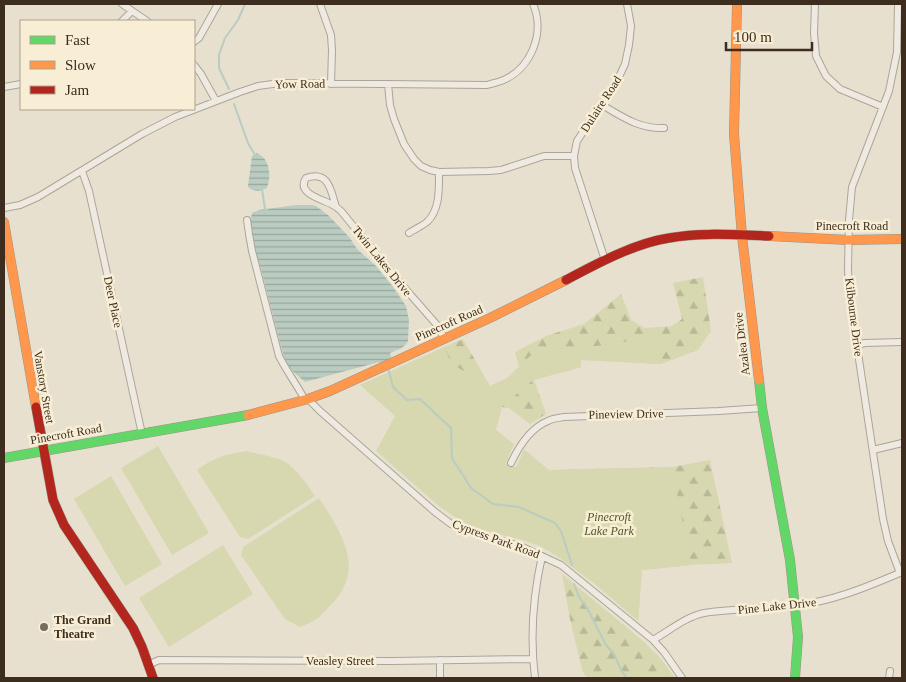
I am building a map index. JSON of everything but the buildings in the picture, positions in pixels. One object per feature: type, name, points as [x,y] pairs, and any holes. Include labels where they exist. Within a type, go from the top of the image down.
[{"type":"street","points":[[122,4],[146,20]]},
{"type":"street","points":[[195,41],[218,4]]},
{"type":"street","points":[[320,4],[331,35],[331,84]]},
{"type":"street","name":"Yow Road","points":[[195,109],[240,92],[280,83],[487,85],[500,82],[524,66],[535,46],[538,29],[533,4]]},
{"type":"street","name":"Dulaire Road","points":[[574,156],[577,141],[602,105],[625,64],[630,26],[627,4]]},
{"type":"street","name":"Azalea Drive","points":[[737,4],[734,134],[742,236],[762,408],[790,560],[798,637],[796,678]]},
{"type":"street","points":[[815,4],[814,33],[816,56],[826,76],[840,89],[883,107]]},
{"type":"street","name":"Kilbourne Drive","points":[[898,4],[900,53],[889,91],[852,187],[848,240],[849,293],[872,450],[886,532],[901,573]]},
{"type":"street","points":[[123,20],[132,11]]},
{"type":"street","points":[[195,66],[216,101]]},
{"type":"street","points":[[4,87],[20,84]]},
{"type":"street","points":[[388,84],[390,105],[404,144],[414,159],[421,166],[430,170],[439,172],[501,170],[544,156],[574,156],[575,168],[605,260]]},
{"type":"street","points":[[602,105],[632,122],[644,126],[664,128]]},
{"type":"street","name":"Yow Road","points":[[4,208],[20,205],[38,197],[150,129],[193,110]]},
{"type":"street","name":"Deer Place","points":[[82,171],[89,191],[142,434]]},
{"type":"street","points":[[409,232],[426,223],[434,213],[437,201],[439,172]]},
{"type":"street","name":"Twin Lakes Drive","points":[[336,207],[306,191],[303,182],[306,178],[318,176],[328,182],[336,207],[437,325],[444,338]]},
{"type":"street","points":[[247,220],[250,242],[279,356],[287,372],[307,400]]},
{"type":"street","name":"Vanstory Street","points":[[4,222],[53,500],[64,525],[133,628],[153,678]]},
{"type":"street","name":"Pinecroft Road","points":[[4,458],[255,414],[307,400],[492,317],[605,260],[648,242],[690,235],[719,234],[848,240],[902,239]]},
{"type":"street","points":[[857,345],[902,342]]},
{"type":"street","name":"Cypress Park Road","points":[[307,400],[451,524],[470,532],[520,546],[562,565],[652,640],[664,652],[682,678]]},
{"type":"street","name":"Pineview Drive","points":[[511,463],[521,445],[538,426],[564,416],[652,414],[762,408]]},
{"type":"street","points":[[872,450],[902,443]]},
{"type":"street","points":[[535,678],[532,659],[534,599],[536,579],[542,556]]},
{"type":"street","name":"Pine Lake Drive","points":[[652,640],[687,619],[703,614],[795,606],[865,588],[901,573]]},
{"type":"street","name":"Veasley Street","points":[[148,665],[159,660],[532,659]]},
{"type":"street","points":[[440,660],[440,678]]},
{"type":"street","points":[[889,678],[890,670]]},
{"type":"green space","points":[[703,277],[711,331],[698,350],[661,364],[581,360],[581,367],[534,380],[546,414],[530,424],[509,408],[502,407],[433,352],[463,339],[490,386],[506,379],[519,367],[515,352],[546,336],[584,324],[621,294],[631,320],[645,328],[672,326],[682,319],[673,283]]},
{"type":"green space","name":"Pinecroft Lake Park","points":[[659,338],[661,364],[581,360],[581,367],[533,380],[502,407],[496,430],[514,444],[505,464],[516,468],[524,450],[549,470],[672,467],[691,565],[642,570],[638,621],[595,584],[540,546],[478,529],[464,523],[440,507],[376,451],[395,416],[360,385],[444,347],[452,364],[489,386],[506,379],[530,356]]},
{"type":"green space","points":[[514,444],[505,464],[516,468],[524,450],[549,470],[672,467],[710,460],[732,563],[642,570],[638,621],[493,465]]},
{"type":"green space","points":[[158,446],[209,533],[172,555],[121,468]]},
{"type":"green space","points":[[246,451],[270,456],[289,464],[315,496],[248,539],[240,537],[197,470],[220,457]]},
{"type":"green space","points":[[111,476],[162,564],[125,586],[74,499]]},
{"type":"green space","points":[[319,498],[342,537],[347,550],[349,564],[342,591],[332,604],[316,619],[300,627],[285,619],[241,555],[243,547]]},
{"type":"green space","points":[[223,545],[253,594],[169,647],[139,598]]},
{"type":"green space","points":[[562,574],[642,640],[660,658],[675,678],[587,678],[582,670]]},
{"type":"shaded area","points":[[257,153],[265,160],[269,169],[267,188],[258,191],[248,186],[252,156]]},
{"type":"shaded area","points":[[296,205],[316,206],[328,215],[350,238],[357,249],[377,267],[406,306],[409,320],[408,341],[403,347],[390,353],[394,367],[381,373],[379,362],[305,382],[290,369],[280,343],[252,239],[250,223],[252,213],[259,210]]},
{"type":"waterway","points":[[229,89],[219,68],[219,55],[225,38],[238,20],[245,4]]},
{"type":"waterway","points":[[234,104],[248,143],[255,155]]},
{"type":"waterway","points":[[262,189],[265,209],[267,210]]},
{"type":"waterway","points":[[388,368],[393,387],[407,400],[420,399],[451,428],[452,458],[471,488],[493,504],[519,507],[555,523],[561,531],[572,565]]},
{"type":"waterway","points":[[574,584],[579,597],[587,608],[606,645],[614,654],[622,672],[627,678]]},
{"type":"traffic: fast","points":[[759,380],[762,408],[790,560],[798,637],[795,678]]},
{"type":"traffic: fast","points":[[4,458],[248,415]]},
{"type":"traffic: slow","points":[[737,4],[734,134],[742,236],[759,380]]},
{"type":"traffic: slow","points":[[4,222],[36,407]]},
{"type":"traffic: slow","points":[[769,236],[848,240],[902,239]]},
{"type":"traffic: slow","points":[[248,415],[330,391],[492,317],[566,280]]},
{"type":"traffic: jam","points":[[566,280],[616,255],[656,241],[706,234],[769,236]]},
{"type":"traffic: jam","points":[[36,407],[53,500],[64,525],[133,628],[153,678]]},
{"type":"place","name":"The Grand Theatre","points":[[44,627]]}]
